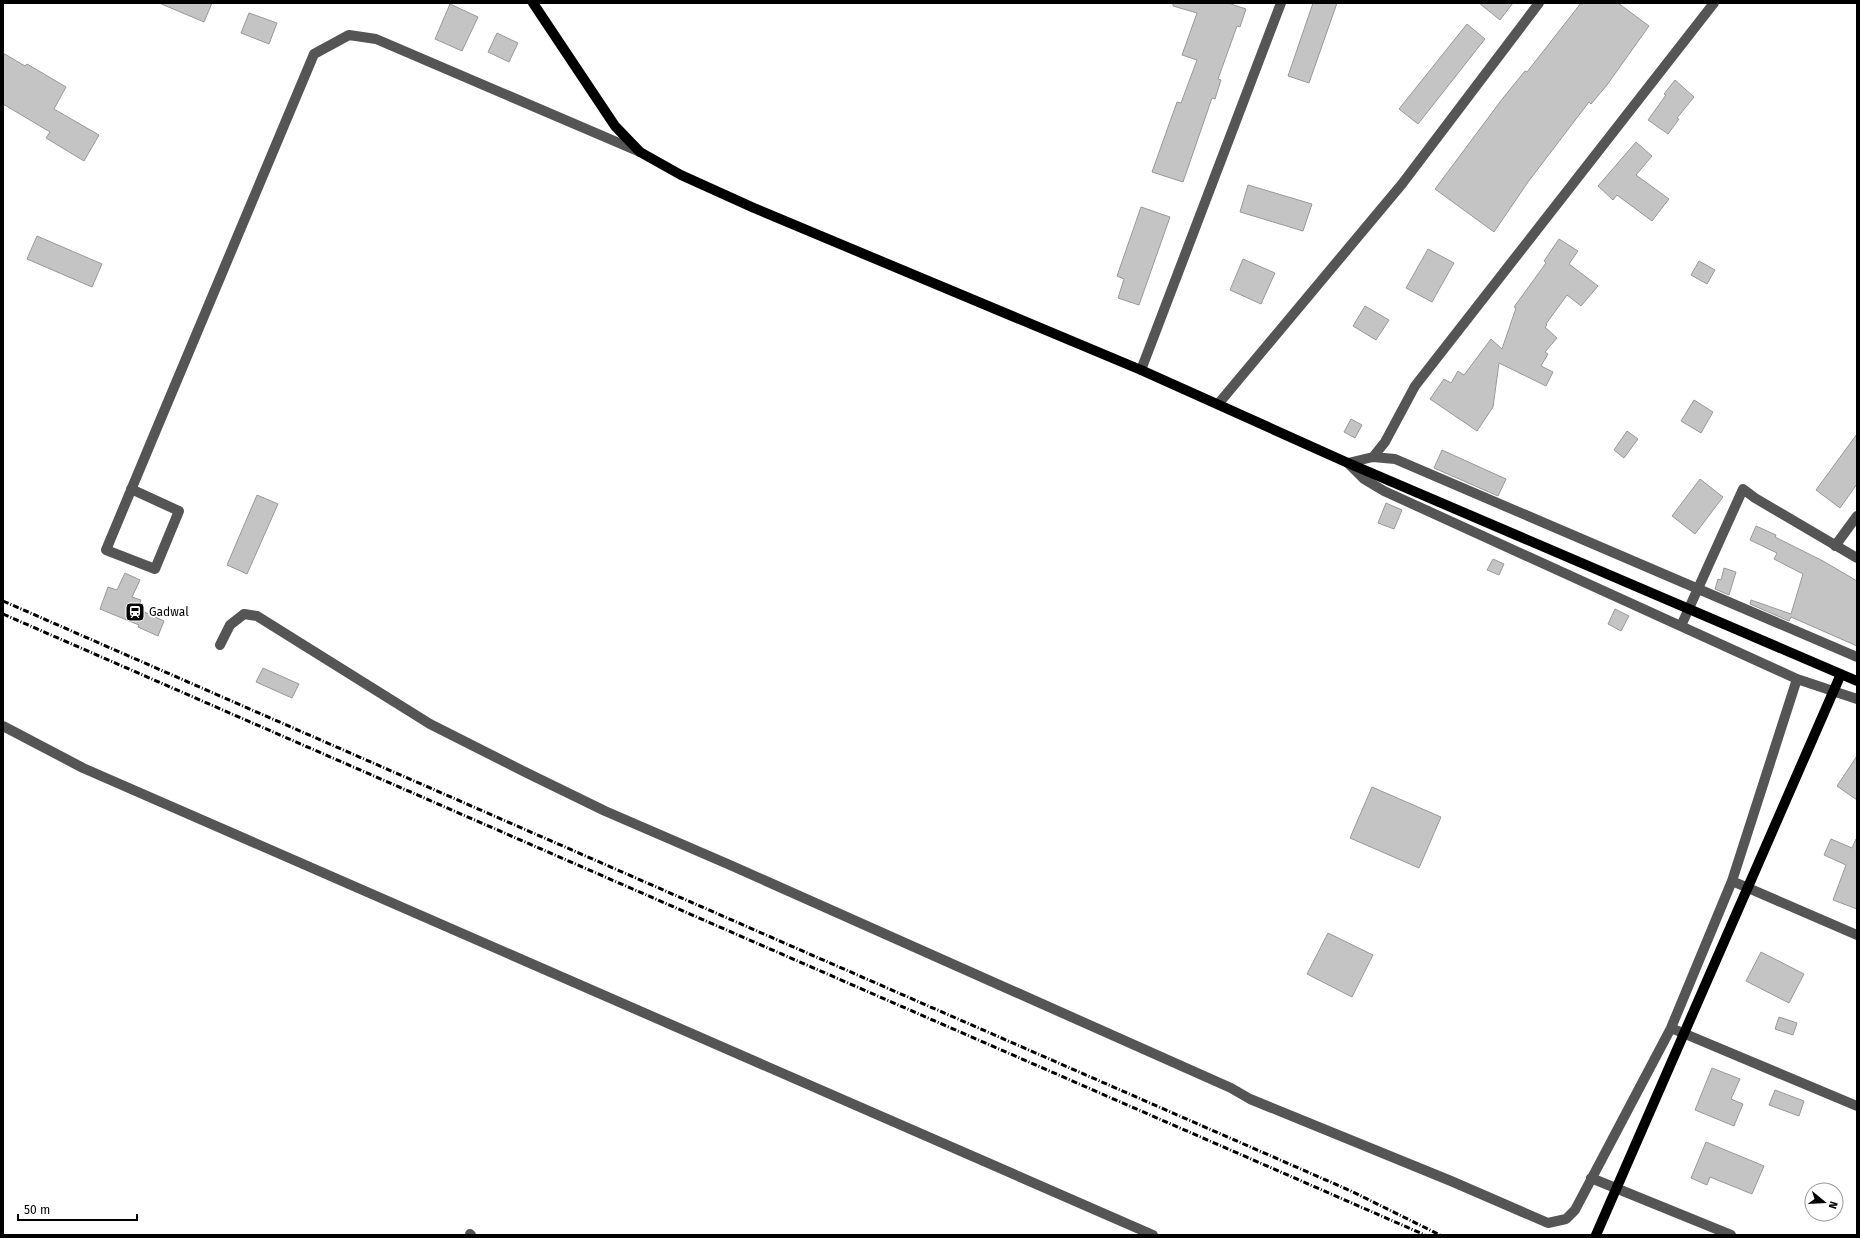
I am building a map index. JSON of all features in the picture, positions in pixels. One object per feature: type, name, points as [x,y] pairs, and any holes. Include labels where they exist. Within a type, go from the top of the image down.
[{"type":"main road","points":[[533,3],[616,126],[640,152],[681,175],[754,208],[1141,370],[1348,463],[1857,681]]},
{"type":"main road","points":[[1596,1235],[1842,674]]},
{"type":"street","points":[[1141,370],[1281,3]]},
{"type":"street","points":[[1219,404],[1402,184],[1539,3]]},
{"type":"street","points":[[1373,457],[1385,442],[1415,386],[1714,3]]},
{"type":"street","points":[[131,489],[179,511],[154,569],[106,550],[131,489],[314,54],[349,35],[376,40],[640,152]]},
{"type":"street","points":[[1348,463],[1373,457],[1394,459],[1697,590],[1857,657]]},
{"type":"street","points":[[1348,463],[1364,479],[1384,491],[1797,678],[1857,699]]},
{"type":"street","points":[[1681,626],[1743,489],[1755,498],[1857,558]]},
{"type":"street","points":[[1835,546],[1857,516]]},
{"type":"street","points":[[220,645],[230,625],[244,614],[257,616],[430,724],[605,811],[737,868],[1231,1088],[1250,1099],[1451,1181],[1531,1217],[1548,1223],[1566,1219],[1575,1210],[1671,1028],[1732,881],[1797,678]]},
{"type":"street","points":[[3,726],[83,768],[1153,1235]]},
{"type":"street","points":[[1732,881],[1857,935]]},
{"type":"street","points":[[1671,1028],[1857,1106]]},
{"type":"street","points":[[1591,1178],[1731,1235]]},
{"type":"building","points":[[159,3],[212,3],[204,22]]},
{"type":"building","points":[[1173,3],[1228,3],[1246,9],[1240,27],[1237,26],[1218,79],[1221,80],[1215,99],[1212,98],[1183,182],[1152,172],[1177,102],[1181,103],[1197,60],[1182,55],[1197,13],[1173,6]]},
{"type":"building","points":[[1313,3],[1337,3],[1309,83],[1288,76]]},
{"type":"building","points":[[1479,3],[1513,3],[1500,20]]},
{"type":"building","points":[[1581,3],[1618,3],[1649,26],[1607,85],[1591,104],[1589,102],[1528,182],[1494,232],[1435,189],[1503,98],[1525,71],[1527,72]]},
{"type":"building","points":[[450,4],[478,17],[462,51],[435,39]]},
{"type":"building","points":[[249,13],[277,23],[269,44],[241,33]]},
{"type":"building","points":[[1467,24],[1485,39],[1418,124],[1399,109]]},
{"type":"building","points":[[497,33],[518,43],[509,62],[488,52]]},
{"type":"building","points":[[3,53],[25,66],[27,64],[66,87],[54,109],[99,135],[84,161],[46,138],[50,132],[3,104]]},
{"type":"building","points":[[1675,80],[1694,97],[1677,118],[1679,119],[1668,134],[1648,120],[1666,95],[1664,94]]},
{"type":"building","points":[[1636,142],[1652,156],[1636,175],[1669,199],[1652,221],[1617,195],[1613,200],[1598,186]]},
{"type":"building","points":[[1248,185],[1312,204],[1303,231],[1240,212]]},
{"type":"building","points":[[1141,207],[1170,217],[1139,305],[1118,298],[1124,279],[1117,276]]},
{"type":"building","points":[[37,236],[102,264],[92,287],[27,259]]},
{"type":"building","points":[[1559,239],[1578,251],[1569,264],[1598,286],[1581,306],[1567,295],[1546,324],[1547,325],[1545,327],[1557,338],[1545,352],[1548,354],[1541,366],[1553,372],[1546,386],[1499,363],[1493,407],[1477,431],[1430,399],[1444,379],[1451,383],[1458,371],[1464,375],[1491,339],[1502,349],[1516,308],[1514,307],[1546,263],[1544,261]]},
{"type":"building","points":[[1428,249],[1454,263],[1432,302],[1406,288]]},
{"type":"building","points":[[1243,259],[1275,273],[1261,304],[1230,290]]},
{"type":"building","points":[[1699,261],[1715,270],[1707,284],[1691,275]]},
{"type":"building","points":[[1365,306],[1389,320],[1376,340],[1353,326]]},
{"type":"building","points":[[1694,400],[1713,412],[1701,433],[1681,421]]},
{"type":"building","points":[[1351,419],[1362,425],[1355,438],[1344,432]]},
{"type":"building","points":[[1627,431],[1638,439],[1624,458],[1614,450]]},
{"type":"building","points":[[1857,434],[1857,484],[1840,508],[1816,490]]},
{"type":"building","points":[[1442,450],[1506,479],[1498,496],[1434,468]]},
{"type":"building","points":[[1700,479],[1723,497],[1695,534],[1672,516]]},
{"type":"building","points":[[257,495],[278,504],[247,574],[227,565]]},
{"type":"building","points":[[1386,503],[1402,510],[1394,529],[1378,523]]},
{"type":"building","points":[[1756,526],[1776,535],[1775,537],[1823,561],[1857,581],[1857,646],[1791,617],[1789,621],[1750,604],[1751,600],[1791,614],[1803,574],[1774,559],[1777,553],[1750,540]]},
{"type":"building","points":[[1493,559],[1504,564],[1499,575],[1487,570]]},
{"type":"building","points":[[1724,568],[1736,572],[1729,595],[1715,589],[1718,579],[1721,580]]},
{"type":"building","points":[[125,573],[140,580],[132,597],[141,600],[138,609],[164,621],[158,636],[138,627],[139,625],[100,609],[108,587],[117,590]]},
{"type":"building","points":[[1615,609],[1629,616],[1621,631],[1608,624]]},
{"type":"building","points":[[263,668],[299,684],[292,698],[256,682]]},
{"type":"building","points":[[1857,756],[1857,800],[1837,786]]},
{"type":"building","points":[[1372,787],[1441,817],[1419,868],[1350,838]]},
{"type":"building","points":[[1831,839],[1852,848],[1857,839],[1857,909],[1833,900],[1846,865],[1824,855]]},
{"type":"building","points":[[1328,933],[1373,955],[1352,997],[1307,974]]},
{"type":"building","points":[[1761,952],[1804,974],[1789,1003],[1746,981]]},
{"type":"building","points":[[1779,1017],[1797,1023],[1793,1035],[1775,1029]]},
{"type":"building","points":[[1712,1068],[1740,1079],[1731,1099],[1743,1104],[1734,1126],[1695,1110]]},
{"type":"building","points":[[1775,1090],[1804,1101],[1799,1116],[1769,1105]]},
{"type":"building","points":[[1706,1142],[1764,1166],[1752,1194],[1710,1177],[1707,1185],[1691,1178]]},
{"type":"railway","points":[[3,601],[1351,1191],[1440,1235]]},
{"type":"railway","points":[[3,614],[1425,1235]]},
{"type":"place","name":"Gadwal","points":[[135,612]]}]
